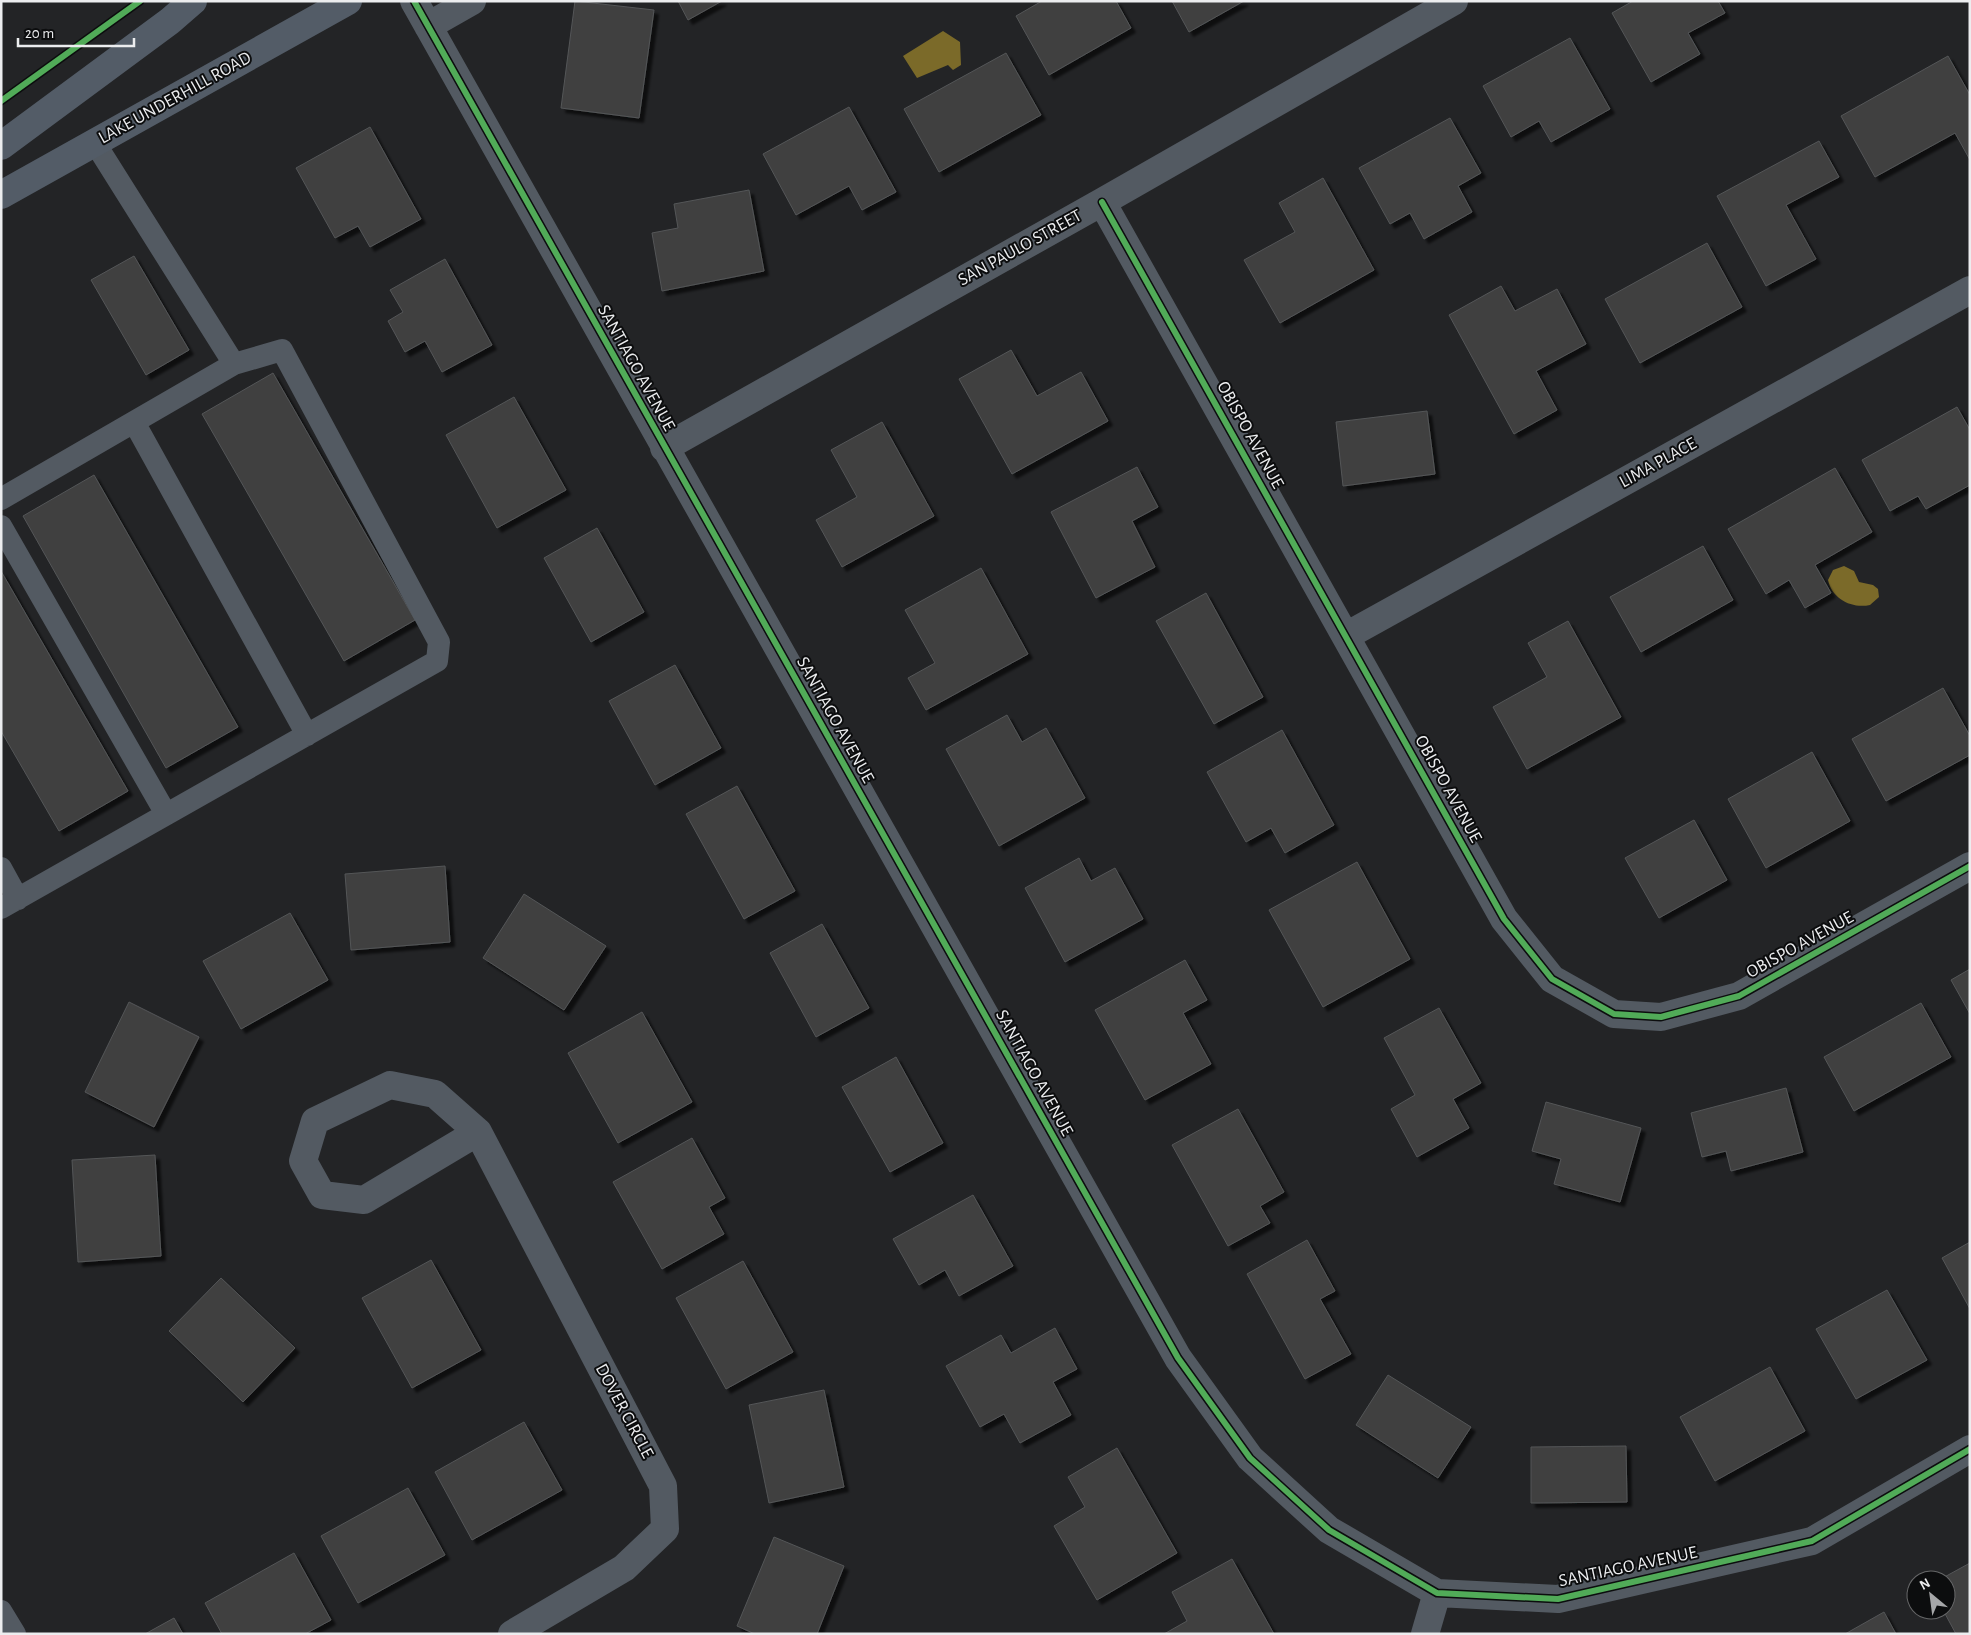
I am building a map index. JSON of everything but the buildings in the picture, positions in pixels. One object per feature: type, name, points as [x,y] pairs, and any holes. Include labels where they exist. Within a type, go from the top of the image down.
[{"type":"main road","points":[[1,146],[170,21],[193,1]]},
{"type":"main road","name":"LAKE UNDERHILL ROAD","points":[[1,195],[348,1]]},
{"type":"street","name":"SANTIAGO AVENUE","points":[[414,1],[1178,1358],[1250,1458],[1329,1530],[1437,1593],[1558,1599],[1812,1541],[1970,1449]]},
{"type":"street","points":[[428,26],[472,1]]},
{"type":"street","name":"SAN PAULO STREET","points":[[664,448],[1102,202],[1454,1]]},
{"type":"street","name":"OBISPO AVENUE","points":[[1102,202],[1504,919],[1552,978],[1614,1014],[1661,1017],[1739,996],[1970,866]]},
{"type":"street","name":"LIMA PLACE","points":[[1346,636],[1970,290]]},
{"type":"street","name":"DOVER CIRCLE","points":[[478,1132],[364,1200],[322,1195],[303,1161],[315,1121],[390,1085],[435,1094],[478,1132],[663,1486],[665,1529],[658,1536],[624,1568],[512,1634]]},
{"type":"street","points":[[1425,1634],[1437,1593]]},
{"type":"lane","points":[[95,143],[234,364]]},
{"type":"lane","points":[[1,499],[234,364],[282,350],[439,642],[437,661],[10,903],[1,868]]},
{"type":"lane","points":[[134,422],[307,735]]},
{"type":"lane","points":[[1,526],[166,814]]},
{"type":"lane","points":[[1,1611],[15,1634]]},
{"type":"shaded area","points":[[943,31],[960,42],[961,65],[953,70],[948,65],[917,78],[903,56]]},
{"type":"shaded area","points":[[1844,566],[1854,571],[1859,582],[1873,585],[1878,589],[1879,597],[1870,605],[1850,604],[1838,597],[1830,587],[1828,580],[1833,570]]},
{"type":"cycle path","points":[[1,101],[140,1]]},
{"type":"cycle path","points":[[414,1],[1178,1358],[1250,1458],[1329,1530],[1437,1593],[1558,1599],[1812,1541],[1970,1449]]},
{"type":"cycle path","points":[[1102,202],[1504,919],[1552,979],[1614,1014],[1661,1017],[1739,996],[1970,866]]}]
